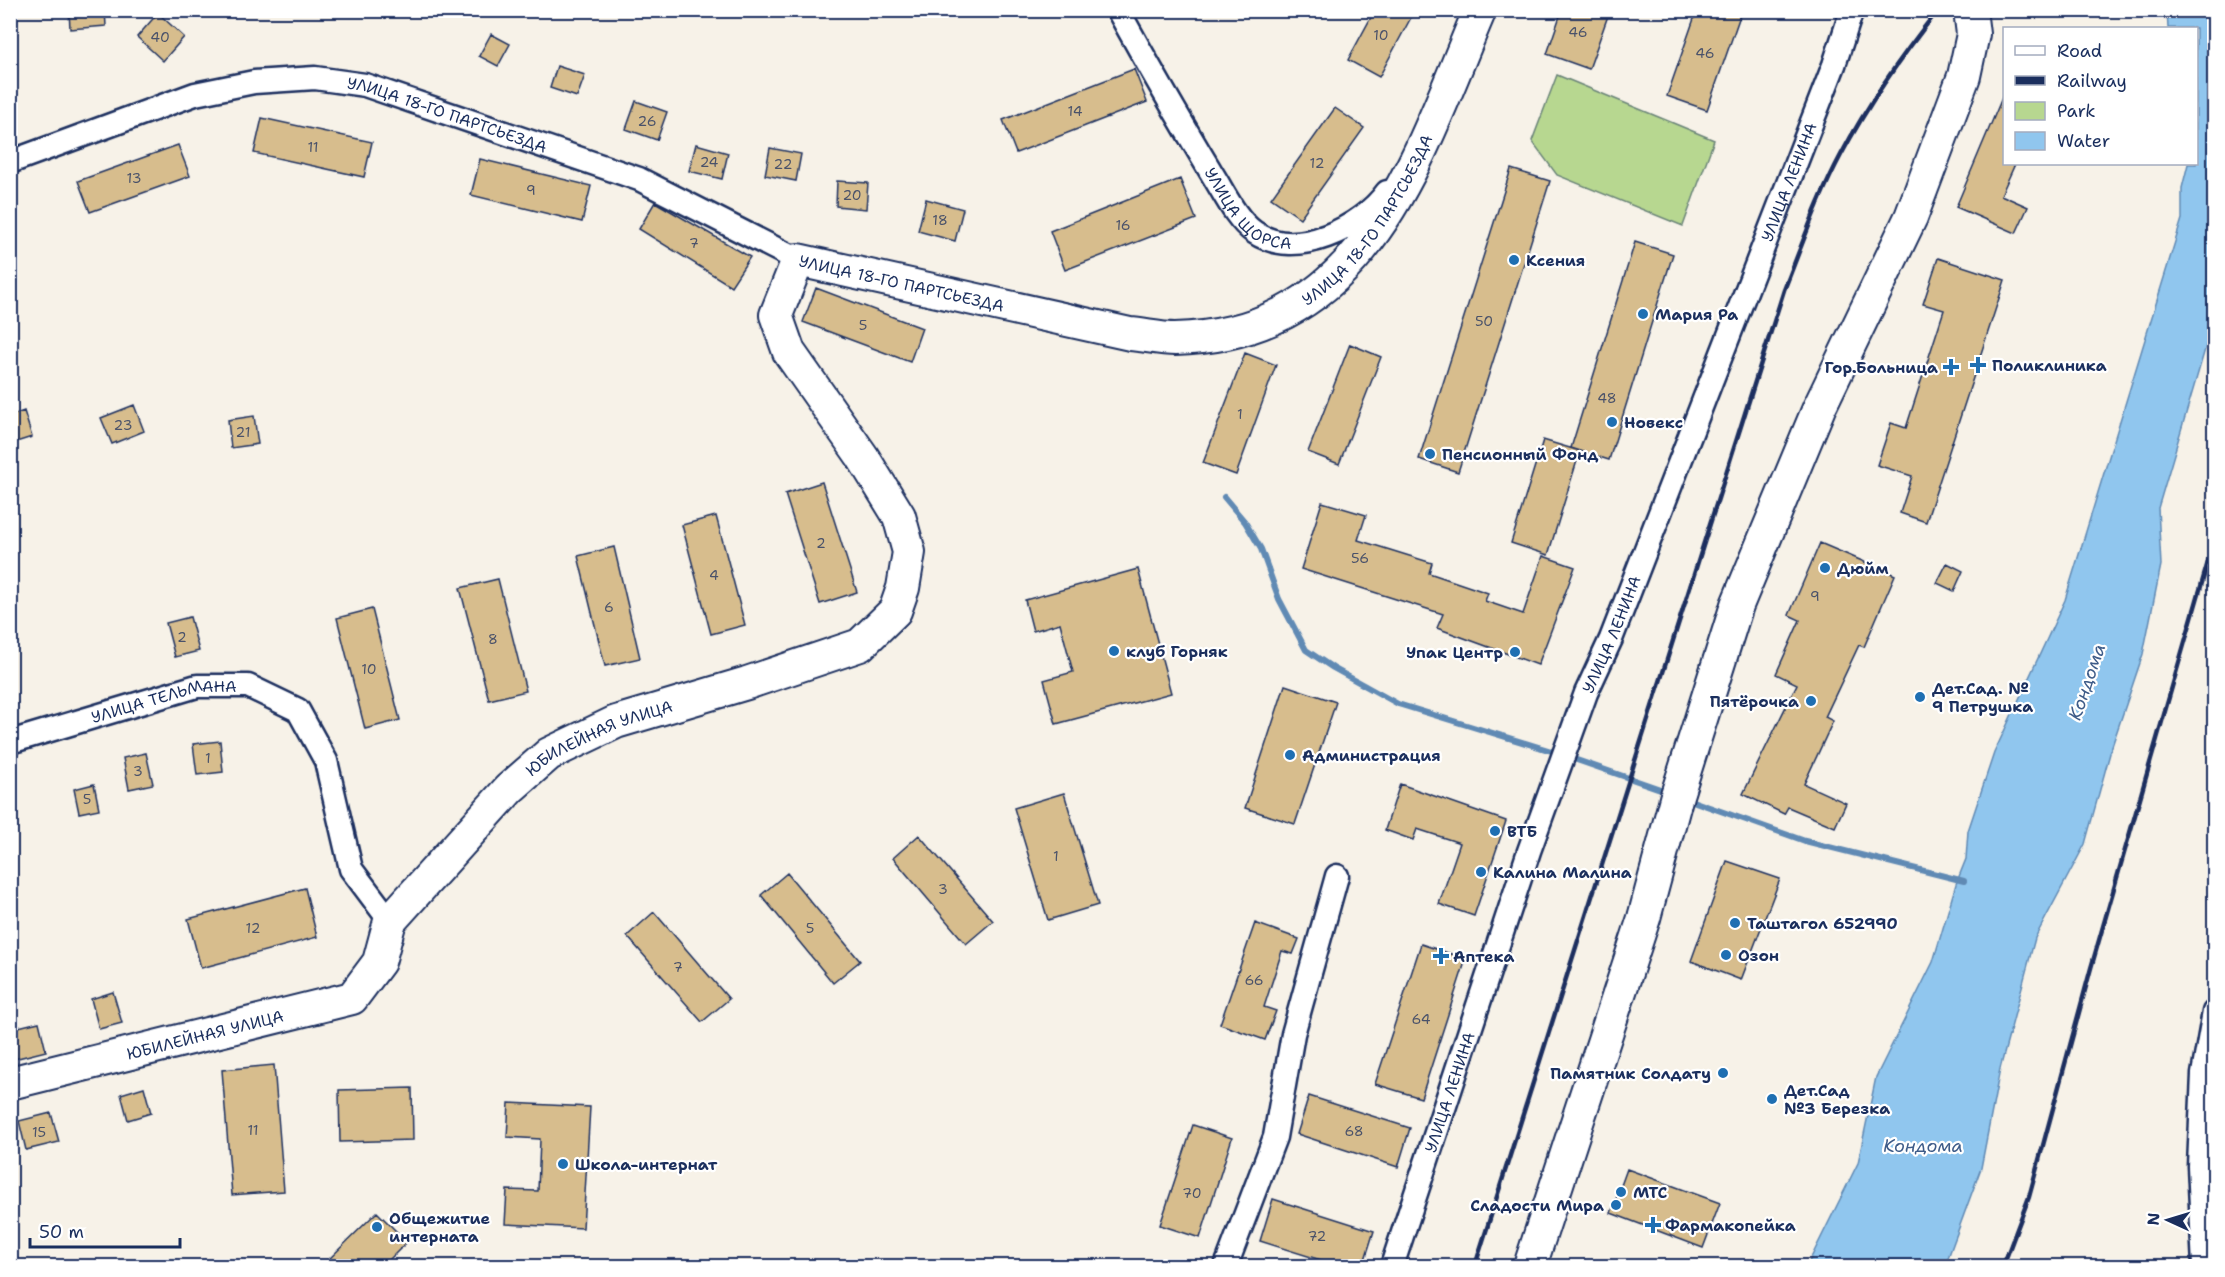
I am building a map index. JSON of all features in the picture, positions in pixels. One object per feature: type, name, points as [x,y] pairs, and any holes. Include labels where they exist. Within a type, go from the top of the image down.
[{"type":"street","name":"УЛИЦА ЩОРСА","points":[[1118,10],[1235,211],[1254,232],[1282,243],[1315,240],[1353,224],[1377,206],[1429,135]]},
{"type":"street","name":"УЛИЦА 18-ГО ПАРТСЬЕЗДА","points":[[10,162],[195,94],[254,82],[315,78],[365,85],[639,179],[798,260],[1130,334],[1174,339],[1238,329],[1280,315],[1352,262],[1402,190],[1429,135],[1480,10]]},
{"type":"street","name":"УЛИЦА ЛЕНИНА","points":[[1392,1266],[1526,861],[1586,693],[1611,639],[1834,65],[1852,10]]},
{"type":"street","points":[[1530,1266],[1644,918],[1680,784],[1737,605],[1819,408],[1911,217],[1964,75],[1973,34],[1970,10]]},
{"type":"street","name":"ЮБИЛЕЙНАЯ УЛИЦА","points":[[10,1083],[352,998],[379,962],[390,921],[509,789],[549,754],[616,722],[747,683],[860,645],[896,611],[903,588],[909,552],[899,516],[843,427],[789,352],[776,315],[798,260]]},
{"type":"street","name":"УЛИЦА ТЕЛЬМАНА","points":[[10,742],[197,686],[248,686],[298,710],[326,761],[351,869],[390,921]]},
{"type":"street","points":[[1226,1266],[1275,1137],[1293,1034],[1336,876]]},
{"type":"street","points":[[2204,1266],[2207,1159],[2202,1074],[2214,1012]]},
{"type":"green space","points":[[1557,75],[1714,140],[1683,226],[1557,175],[1532,141]]},
{"type":"water","name":"Кондома","points":[[2167,11],[2214,11],[2214,319],[2158,508],[2161,565],[2143,654],[2112,746],[2085,844],[2035,938],[2000,1069],[1981,1168],[1945,1266],[1807,1266],[1858,1163],[1876,1077],[1933,962],[1956,884],[1966,859],[1968,831],[1994,753],[2065,600],[2182,219],[2182,188],[2188,165],[2198,165],[2198,27],[2168,27]]},
{"type":"building","points":[[69,10],[105,10],[106,26],[70,29]]},
{"type":"building","points":[[1375,10],[1415,10],[1379,77],[1348,60]]},
{"type":"building","points":[[1562,10],[1610,10],[1589,69],[1547,54]]},
{"type":"building","points":[[1697,10],[1742,10],[1707,110],[1667,96]]},
{"type":"building","points":[[158,13],[184,37],[163,61],[137,37]]},
{"type":"building","points":[[491,34],[510,44],[498,66],[479,56]]},
{"type":"building","points":[[557,66],[585,75],[577,97],[550,88]]},
{"type":"building","points":[[1134,69],[1147,102],[1016,153],[1003,120]]},
{"type":"building","points":[[2003,95],[2003,165],[2015,165],[2001,195],[2028,207],[2016,233],[1956,207]]},
{"type":"building","points":[[636,101],[667,112],[657,140],[626,129]]},
{"type":"building","points":[[1335,108],[1364,128],[1300,218],[1271,198]]},
{"type":"building","points":[[262,118],[372,142],[364,177],[254,153]]},
{"type":"building","points":[[696,144],[728,153],[722,179],[689,171]]},
{"type":"building","points":[[178,145],[190,176],[90,212],[78,181]]},
{"type":"building","points":[[770,148],[801,154],[796,181],[765,175]]},
{"type":"building","points":[[480,159],[591,186],[582,222],[471,195]]},
{"type":"building","points":[[1511,169],[1550,181],[1458,472],[1419,459]]},
{"type":"building","points":[[1180,179],[1196,219],[1065,270],[1050,231]]},
{"type":"building","points":[[837,181],[868,183],[866,209],[836,206]]},
{"type":"building","points":[[926,199],[963,209],[955,241],[918,231]]},
{"type":"building","points":[[655,202],[750,257],[731,286],[639,229]]},
{"type":"building","points":[[1635,242],[1673,254],[1609,460],[1571,448]]},
{"type":"building","name":"Гор.Больница","points":[[1938,258],[2005,280],[1926,522],[1900,513],[1912,476],[1877,465],[1891,423],[1906,428],[1944,310],[1923,304]]},
{"type":"building","points":[[816,288],[922,328],[910,362],[803,322]]},
{"type":"building","points":[[1350,344],[1381,357],[1339,464],[1308,452]]},
{"type":"building","points":[[1245,353],[1276,365],[1236,475],[1203,463]]},
{"type":"building","points":[[134,405],[144,431],[112,444],[101,418]]},
{"type":"building","points":[[24,411],[32,437],[10,444],[10,416]]},
{"type":"building","points":[[254,416],[258,444],[231,448],[228,420]]},
{"type":"building","points":[[1543,440],[1580,451],[1548,555],[1511,543]]},
{"type":"building","points":[[822,482],[857,592],[820,604],[785,494]]},
{"type":"building","points":[[1322,502],[1366,515],[1358,540],[1432,563],[1429,573],[1488,593],[1485,601],[1523,614],[1543,556],[1575,567],[1538,665],[1437,628],[1443,614],[1301,569]]},
{"type":"building","points":[[716,516],[745,625],[711,634],[682,525]]},
{"type":"building","points":[[1820,543],[1895,575],[1864,647],[1859,645],[1825,717],[1833,721],[1804,784],[1846,803],[1835,827],[1788,807],[1784,814],[1743,794],[1797,684],[1776,674],[1800,620],[1789,615]]},
{"type":"building","points":[[614,547],[640,658],[605,666],[578,556]]},
{"type":"building","points":[[1947,563],[1963,571],[1954,591],[1937,583]]},
{"type":"building","name":"клуб Горняк","points":[[1138,569],[1171,693],[1056,724],[1044,680],[1073,672],[1060,623],[1033,631],[1025,600]]},
{"type":"building","points":[[498,579],[526,691],[489,700],[460,588]]},
{"type":"building","points":[[372,609],[400,720],[365,729],[337,618]]},
{"type":"building","points":[[190,617],[199,651],[175,657],[166,623]]},
{"type":"building","name":"Администрация","points":[[1285,685],[1336,702],[1295,824],[1245,808]]},
{"type":"building","points":[[220,741],[223,772],[197,775],[193,744]]},
{"type":"building","points":[[146,753],[153,784],[129,789],[123,758]]},
{"type":"building","points":[[94,784],[99,809],[79,813],[74,789]]},
{"type":"building","points":[[1400,784],[1506,821],[1474,916],[1439,904],[1460,843],[1417,829],[1413,840],[1385,830]]},
{"type":"building","points":[[1064,793],[1098,905],[1048,920],[1014,808]]},
{"type":"building","points":[[919,835],[993,921],[966,944],[893,858]]},
{"type":"building","points":[[1727,861],[1780,879],[1741,980],[1691,961]]},
{"type":"building","points":[[787,873],[860,961],[833,983],[761,895]]},
{"type":"building","points":[[305,888],[317,937],[201,968],[188,919]]},
{"type":"building","points":[[654,912],[729,999],[702,1022],[627,936]]},
{"type":"building","points":[[1255,923],[1299,939],[1293,954],[1282,951],[1264,1007],[1276,1011],[1265,1040],[1220,1024]]},
{"type":"building","points":[[1421,944],[1466,959],[1421,1098],[1375,1084]]},
{"type":"building","points":[[113,992],[122,1023],[99,1029],[91,999]]},
{"type":"building","points":[[39,1022],[46,1051],[14,1059],[10,1029]]},
{"type":"building","points":[[274,1065],[284,1191],[232,1195],[222,1070]]},
{"type":"building","points":[[144,1087],[151,1113],[128,1120],[121,1094]]},
{"type":"building","points":[[412,1088],[413,1140],[340,1142],[339,1090]]},
{"type":"building","points":[[1309,1096],[1410,1128],[1398,1167],[1297,1134]]},
{"type":"building","name":"Школа-интернат","points":[[509,1103],[590,1107],[583,1228],[505,1224],[507,1190],[538,1191],[540,1139],[507,1137]]},
{"type":"building","points":[[51,1113],[59,1142],[26,1150],[19,1121]]},
{"type":"building","points":[[1193,1125],[1232,1138],[1200,1238],[1160,1225]]},
{"type":"building","points":[[1627,1169],[1720,1203],[1703,1248],[1611,1213]]},
{"type":"building","points":[[1273,1199],[1374,1231],[1363,1266],[1340,1266],[1260,1241]]},
{"type":"building","name":"Общежитие интерната","points":[[377,1212],[407,1242],[383,1266],[322,1266]]},
{"type":"waterway","points":[[1224,497],[1245,522],[1261,549],[1279,599],[1306,650],[1333,668],[1398,704],[1558,753]]},
{"type":"waterway","points":[[1568,757],[1669,792]]},
{"type":"waterway","points":[[1684,798],[1805,841],[1964,881]]},
{"type":"railway","points":[[1475,1266],[1784,290],[1825,188],[1851,136],[1886,80],[1938,10]]},
{"type":"railway","points":[[2003,1266],[2029,1197],[2091,968],[2214,541]]},
{"type":"place","name":"Ксения","points":[[1514,260]]},
{"type":"place","name":"Мария Ра","points":[[1643,314]]},
{"type":"place","name":"Поликлиника","points":[[1978,365]]},
{"type":"place","name":"Гор.Больница","points":[[1951,367]]},
{"type":"place","name":"Новекс","points":[[1612,422]]},
{"type":"place","name":"Пенсионный Фонд","points":[[1430,454]]},
{"type":"place","name":"Дюйм","points":[[1825,568]]},
{"type":"place","name":"клуб Горняк","points":[[1114,651]]},
{"type":"place","name":"Упак Центр","points":[[1515,652]]},
{"type":"place","name":"Дет.Сад. № 9 Петрушка","points":[[1920,697]]},
{"type":"place","name":"Пятёрочка","points":[[1811,701]]},
{"type":"place","name":"Администрация","points":[[1290,755]]},
{"type":"place","name":"ВТБ","points":[[1495,831]]},
{"type":"place","name":"Калина Малина","points":[[1481,872]]},
{"type":"place","name":"Таштагол 652990","points":[[1735,923]]},
{"type":"place","name":"Озон","points":[[1726,955]]},
{"type":"place","name":"Аптека","points":[[1441,956]]},
{"type":"place","name":"Памятник Солдату","points":[[1723,1073]]},
{"type":"place","name":"Дет.Сад №3 Березка","points":[[1772,1099]]},
{"type":"place","name":"Школа-интернат","points":[[563,1164]]},
{"type":"place","name":"МТС","points":[[1621,1192]]},
{"type":"place","name":"Сладости Мира","points":[[1616,1205]]},
{"type":"place","name":"Фармакопейка","points":[[1653,1225]]},
{"type":"place","name":"Общежитие интерната","points":[[377,1227]]}]
